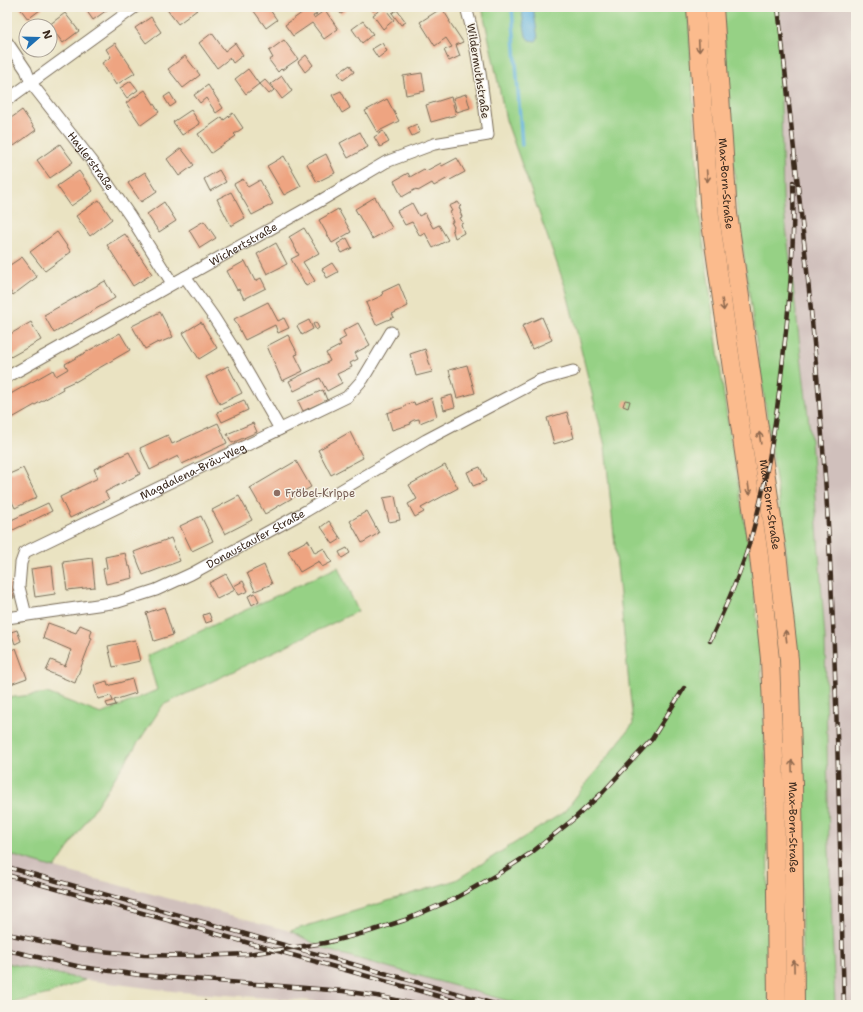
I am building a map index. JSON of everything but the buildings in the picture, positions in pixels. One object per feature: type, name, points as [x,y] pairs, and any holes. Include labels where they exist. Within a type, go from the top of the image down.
[{"type":"main road","name":"Max-Born-Straße","points":[[696,7],[710,216],[759,556],[770,659],[775,781],[777,1005]]},
{"type":"main road","name":"Max-Born-Straße","points":[[714,7],[728,214],[777,553],[789,660],[793,783],[795,1005]]},
{"type":"street","points":[[7,100],[135,7]]},
{"type":"street","name":"Wildermuthstraße","points":[[466,7],[473,29],[480,68],[488,135]]},
{"type":"street","name":"Haylerstraße","points":[[7,42],[26,70],[31,83],[92,161],[130,216],[172,284]]},
{"type":"street","name":"Wichertstraße","points":[[7,377],[320,201],[386,162],[434,144],[488,135]]},
{"type":"street","points":[[185,277],[217,322],[280,429]]},
{"type":"street","name":"Magdalena-Bräu-Weg","points":[[26,615],[19,587],[21,563],[25,552],[347,397],[363,379],[391,332]]},
{"type":"street","name":"Donaustaufer Straße","points":[[7,618],[118,602],[170,584],[306,511],[433,436],[540,380],[573,371]]},
{"type":"shaded area","points":[[779,7],[856,7],[856,1005],[835,1005],[829,849],[825,638],[811,441],[783,201]]},
{"type":"shaded area","points":[[7,854],[290,931],[327,950],[523,1005],[358,1005],[180,992],[85,980],[7,963]]},
{"type":"green space","points":[[482,7],[688,7],[700,218],[726,411],[751,560],[761,661],[767,783],[769,1005],[523,1005],[327,950],[290,931],[456,880],[564,812],[633,724],[605,446],[566,289],[506,120]]},
{"type":"green space","points":[[722,7],[779,7],[783,201],[811,441],[825,638],[829,849],[835,1005],[803,1005],[797,663],[786,549],[737,209]]},
{"type":"green space","points":[[338,567],[358,611],[163,705],[55,868],[7,854],[7,698],[47,693],[101,714],[157,690],[147,656]]},
{"type":"green space","points":[[7,963],[85,980],[49,994],[7,1004]]},
{"type":"water","points":[[521,7],[533,7],[538,38],[536,41],[529,40],[526,36]]},
{"type":"waterway","points":[[512,7],[522,145]]},
{"type":"railway","points":[[778,7],[809,291],[824,462],[835,666],[844,1005]]},
{"type":"railway","points":[[710,641],[733,588],[748,548],[763,491],[775,425],[790,292],[793,248],[793,182]]},
{"type":"railway","points":[[7,934],[79,949],[144,955],[198,956],[248,954],[325,943],[368,932],[405,920],[456,898],[498,874],[531,853],[575,818],[603,792],[652,739],[684,688]]},
{"type":"railway","points":[[7,867],[498,1005]]},
{"type":"railway","points":[[7,875],[470,1005]]},
{"type":"railway","points":[[7,950],[81,967],[140,975],[343,991],[377,996],[419,1005]]},
{"type":"place","name":"Fröbel-Krippe","points":[[277,493]]}]
